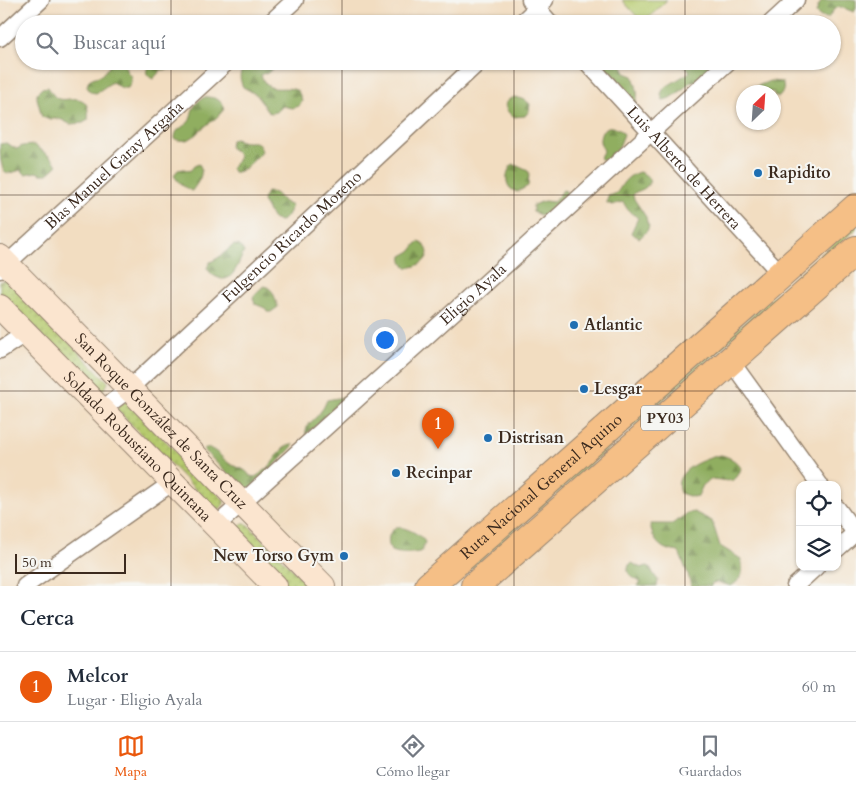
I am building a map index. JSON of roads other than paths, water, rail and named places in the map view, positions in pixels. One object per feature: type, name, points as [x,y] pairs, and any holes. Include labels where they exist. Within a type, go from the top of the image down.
[{"type":"highway","name":"Ruta Nacional General Aquino","points":[[429,586],[856,208]]},
{"type":"highway","name":"Ruta Nacional General Aquino","points":[[475,586],[856,250]]},
{"type":"street","points":[[25,15],[41,0]]},
{"type":"street","points":[[279,15],[295,0]]},
{"type":"street","points":[[780,15],[796,0]]},
{"type":"street","points":[[527,15],[537,3],[545,15]]},
{"type":"street","points":[[0,38],[15,24]]},
{"type":"street","name":"Blas Manuel Garay Argaña","points":[[2,264],[218,70]]},
{"type":"street","name":"Fulgencio Ricardo Moreno","points":[[102,410],[129,389],[470,70]]},
{"type":"street","name":"Luis Alberto de Herrera","points":[[594,70],[782,274]]},
{"type":"street","name":"Eligio Ayala","points":[[216,526],[719,70]]},
{"type":"street","name":"San Roque González de Santa Cruz","points":[[2,264],[129,389],[323,586]]},
{"type":"street","name":"Soldado Robustiano Quintana","points":[[0,307],[275,586]]},
{"type":"street","points":[[0,350],[26,333]]},
{"type":"street","points":[[730,360],[817,481]]},
{"type":"street","points":[[25,586],[172,482]]},
{"type":"street","points":[[841,513],[856,533],[841,546]]},
{"type":"street","points":[[794,586],[811,571]]},
{"type":"place","name":"Rapidito","points":[[758,173]]},
{"type":"place","name":"Atlantic","points":[[574,325]]},
{"type":"place","name":"Lesgar","points":[[584,389]]},
{"type":"place","name":"Distrisan","points":[[488,438]]},
{"type":"place","name":"Melcor","points":[[438,449]]},
{"type":"place","name":"Recinpar","points":[[396,473]]},
{"type":"place","name":"New Torso Gym","points":[[344,556]]}]
